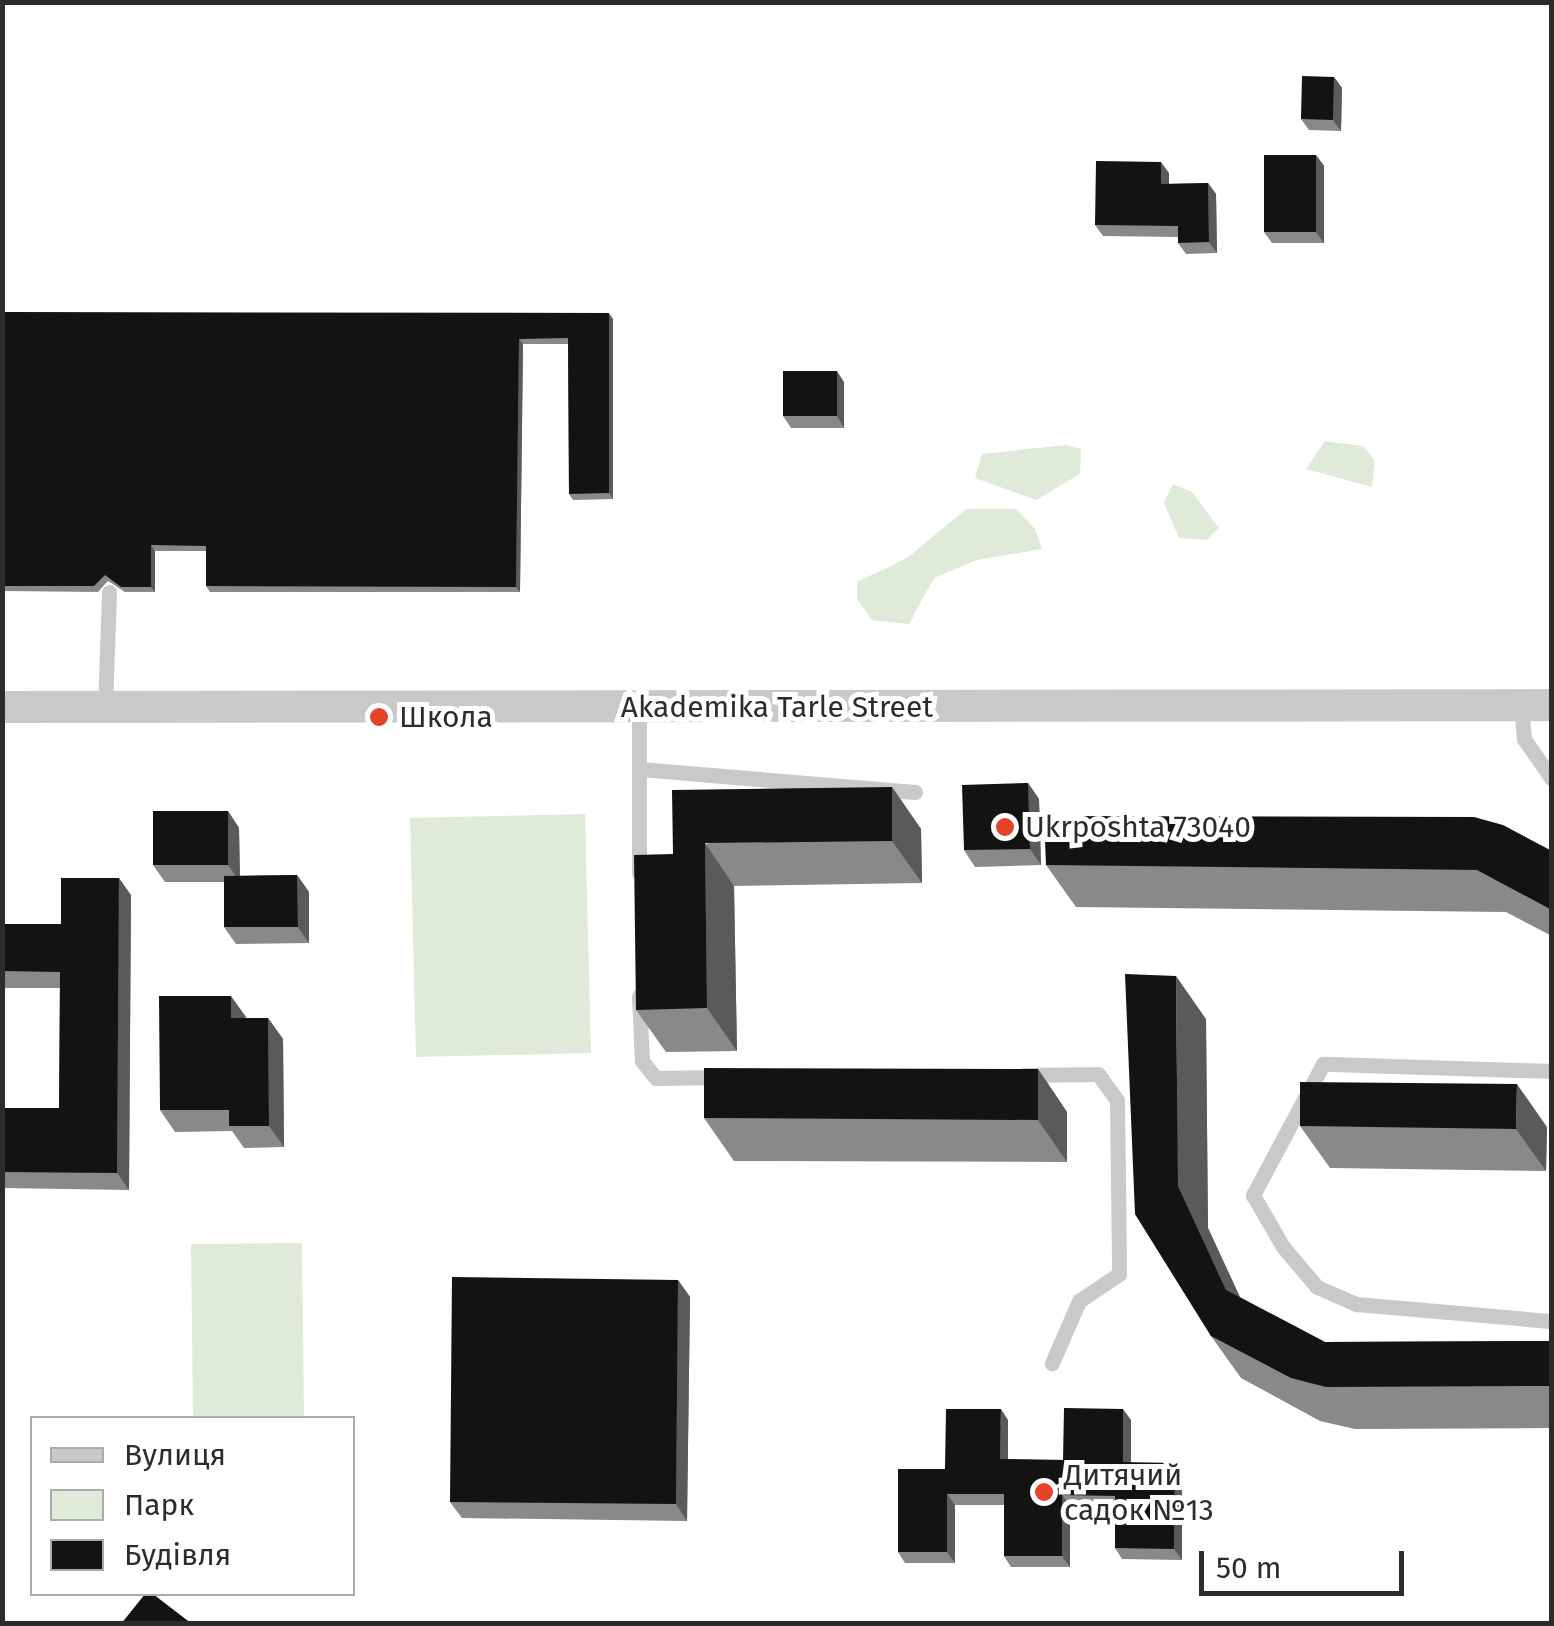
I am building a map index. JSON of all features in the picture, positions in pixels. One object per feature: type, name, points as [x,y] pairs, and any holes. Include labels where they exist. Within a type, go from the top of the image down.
[{"type":"street","name":"Akademika Tarle Street","points":[[2,707],[1536,705]]},
{"type":"lane","points":[[105,708],[108,592]]},
{"type":"lane","points":[[1536,705],[1524,738],[1552,779]]},
{"type":"lane","points":[[638,897],[639,707]]},
{"type":"lane","points":[[640,769],[915,792]]},
{"type":"lane","points":[[638,969],[642,1061],[656,1078],[735,1077]]},
{"type":"lane","points":[[1552,1072],[1322,1064],[1253,1195],[1282,1247],[1318,1287],[1356,1304],[1552,1321]]},
{"type":"lane","points":[[1003,1075],[1098,1074],[1117,1100],[1119,1274],[1080,1301],[1052,1363]]},
{"type":"green space","points":[[1325,441],[1363,446],[1375,461],[1372,487],[1306,469]]},
{"type":"green space","points":[[1066,445],[1081,449],[1080,474],[1036,500],[975,478],[982,454]]},
{"type":"green space","points":[[1173,484],[1192,492],[1219,528],[1207,540],[1179,538],[1164,503]]},
{"type":"green space","points":[[966,509],[1016,509],[1035,529],[1042,549],[977,560],[934,578],[909,624],[872,620],[857,599],[857,582],[907,558]]},
{"type":"green space","points":[[585,814],[591,1053],[416,1057],[410,818]]},
{"type":"green space","points":[[302,1243],[304,1416],[193,1416],[191,1244]]},
{"type":"building","points":[[1302,76],[1334,77],[1333,120],[1301,119]]},
{"type":"building","points":[[1264,155],[1316,155],[1316,232],[1264,232]]},
{"type":"building","points":[[1096,161],[1161,162],[1161,184],[1208,183],[1209,242],[1178,243],[1178,226],[1095,225]]},
{"type":"building","points":[[2,312],[609,313],[609,493],[569,494],[568,338],[519,339],[516,587],[206,586],[206,546],[151,545],[151,587],[121,587],[105,575],[94,586],[2,586]]},
{"type":"building","points":[[783,371],[837,371],[837,416],[783,416]]},
{"type":"building","points":[[1028,783],[1030,849],[964,850],[962,785]]},
{"type":"building","points":[[892,787],[892,841],[705,843],[707,1008],[636,1010],[634,855],[673,854],[672,790]]},
{"type":"building","points":[[153,811],[228,811],[228,865],[153,865]]},
{"type":"building","points":[[1044,816],[1474,817],[1503,825],[1552,851],[1552,910],[1477,870],[1046,865]]},
{"type":"building","points":[[297,875],[298,927],[224,927],[224,876]]},
{"type":"building","points":[[61,878],[119,878],[117,1173],[2,1172],[2,1108],[59,1108],[60,972],[2,971],[2,924],[61,924]]},
{"type":"building","points":[[1125,974],[1176,976],[1178,1186],[1226,1290],[1325,1342],[1552,1341],[1552,1386],[1326,1387],[1291,1378],[1211,1336],[1135,1214]]},
{"type":"building","points":[[159,996],[231,996],[231,1018],[268,1018],[269,1126],[229,1126],[229,1110],[160,1110]]},
{"type":"building","points":[[704,1068],[1038,1069],[1038,1120],[704,1118]]},
{"type":"building","points":[[1300,1082],[1517,1084],[1516,1129],[1300,1126]]},
{"type":"building","points":[[452,1277],[678,1280],[676,1504],[450,1502]]},
{"type":"building","name":"Дитячий садок №13","points":[[1064,1408],[1123,1409],[1123,1462],[1175,1463],[1174,1549],[1115,1548],[1115,1496],[1062,1495],[1062,1556],[1004,1556],[1004,1494],[947,1494],[947,1552],[898,1552],[898,1469],[945,1469],[946,1409],[1001,1409],[1000,1459],[1063,1460]]},
{"type":"building","points":[[143,1596],[156,1596],[192,1624],[121,1624]]},
{"type":"place","name":"Школа","points":[[379,717]]},
{"type":"place","name":"Ukrposhta 73040","points":[[1005,827]]},
{"type":"place","name":"Дитячий садок №13","points":[[1044,1492]]}]
